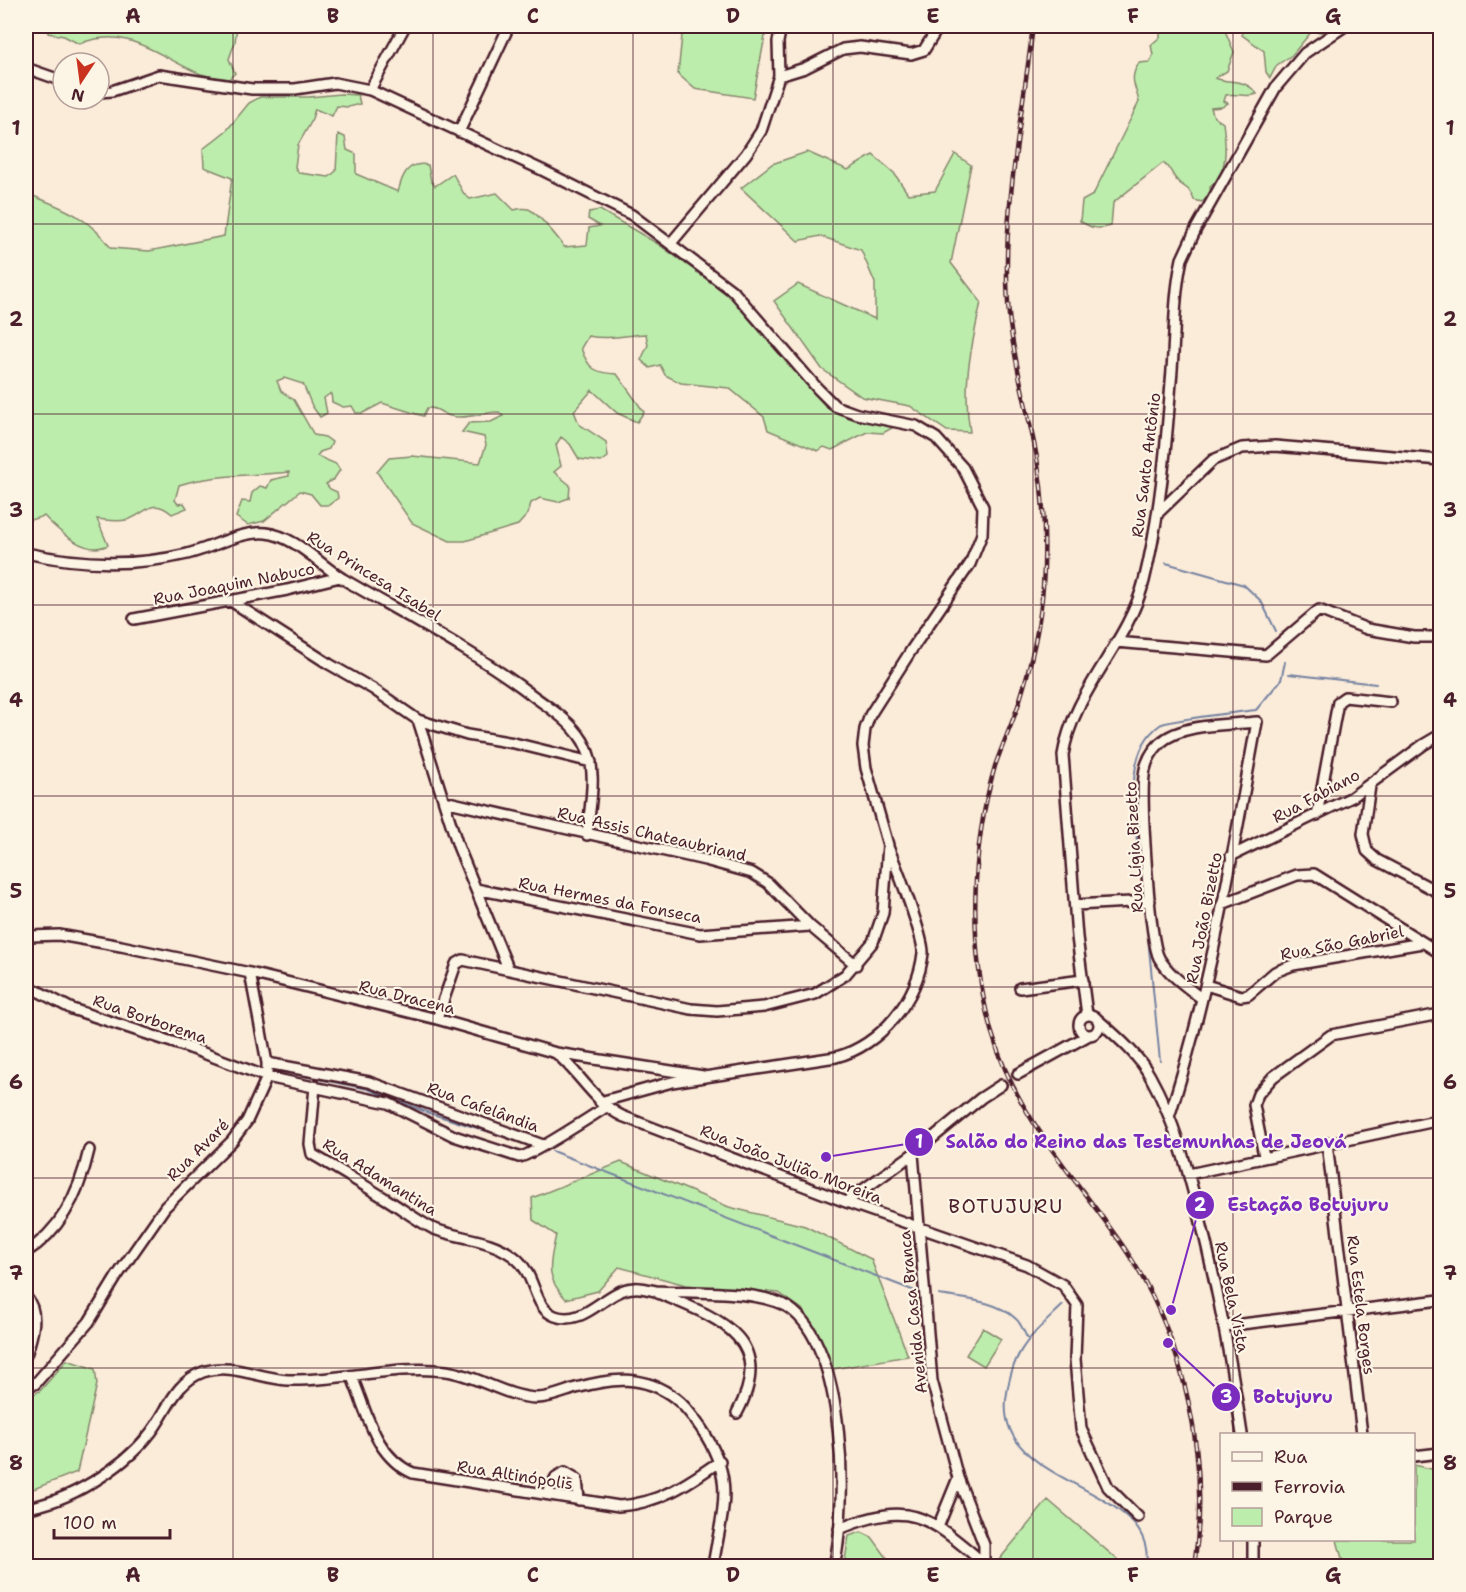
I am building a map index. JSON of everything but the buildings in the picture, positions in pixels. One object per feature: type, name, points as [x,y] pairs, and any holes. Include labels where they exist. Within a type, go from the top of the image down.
[{"type":"street","points":[[370,90],[405,26]]},
{"type":"street","points":[[459,132],[509,26]]},
{"type":"street","points":[[671,243],[755,142],[767,118],[779,76],[778,42],[781,26]]},
{"type":"street","points":[[779,76],[805,68],[843,49],[860,47],[911,54],[924,50],[939,26]]},
{"type":"street","name":"Rua Santo Antônio","points":[[1087,1015],[1075,905],[1064,755],[1065,741],[1077,712],[1138,599],[1158,513],[1182,259],[1196,229],[1276,87],[1305,53],[1345,26]]},
{"type":"street","points":[[26,68],[51,77]]},
{"type":"street","points":[[111,91],[159,75],[252,89],[295,89],[335,83],[370,90],[601,198],[632,215],[734,292],[835,406],[857,414],[916,426],[936,438],[963,468],[983,507],[982,534],[970,564],[912,649],[867,722],[863,746],[865,762],[888,845],[923,951],[913,987],[903,1006],[873,1040],[852,1053],[794,1065],[703,1076],[645,1088],[603,1105],[543,1145]]},
{"type":"street","points":[[1158,513],[1213,460],[1242,448],[1275,446],[1440,460]]},
{"type":"street","name":"Rua Princesa Isabel","points":[[26,553],[85,563],[134,563],[189,554],[258,533],[285,539],[340,577],[521,686],[576,732],[584,742],[591,762],[587,834]]},
{"type":"street","name":"Rua Joaquim Nabuco","points":[[134,619],[340,577]]},
{"type":"street","points":[[231,601],[329,664],[373,689],[417,720],[467,735],[514,743],[591,762]]},
{"type":"street","points":[[1116,642],[1266,655],[1319,610],[1367,629],[1414,637],[1440,637]]},
{"type":"street","points":[[1317,815],[1338,702],[1345,697],[1391,702]]},
{"type":"street","points":[[417,720],[476,889],[508,968]]},
{"type":"street","name":"Rua João Bizetto","points":[[1169,1117],[1188,1059],[1206,985],[1257,722]]},
{"type":"street","name":"Rua Lígia Bizetto","points":[[1202,999],[1172,974],[1159,957],[1150,900],[1144,775],[1151,754],[1160,743],[1187,731],[1257,722]]},
{"type":"street","name":"Rua Fabiano","points":[[1231,856],[1317,815],[1370,786],[1423,745],[1440,735]]},
{"type":"street","points":[[1370,786],[1363,834],[1367,851],[1377,860],[1440,893]]},
{"type":"street","name":"Rua Assis Chateaubriand","points":[[444,801],[705,860],[752,873],[768,883],[810,926],[855,965]]},
{"type":"street","points":[[437,1019],[456,964],[460,961],[508,968],[691,1009],[717,1011],[774,1005],[815,994],[837,981],[855,965],[873,942],[880,926],[888,845]]},
{"type":"street","name":"Rua São Gabriel","points":[[1222,904],[1297,875],[1314,874],[1440,953]]},
{"type":"street","name":"Rua Hermes da Fonseca","points":[[476,889],[700,934],[810,926]]},
{"type":"street","points":[[1075,905],[1150,900]]},
{"type":"street","points":[[27,936],[59,935],[85,939],[250,973]]},
{"type":"street","name":"Rua São Gabriel","points":[[1206,985],[1241,996],[1248,995],[1283,968],[1422,943]]},
{"type":"street","name":"Rua Dracena","points":[[250,973],[437,1019],[556,1053],[703,1076]]},
{"type":"street","name":"Rua Avaré","points":[[26,1386],[35,1384],[89,1322],[117,1276],[165,1207],[232,1141],[247,1121],[267,1077],[267,1063],[250,973]]},
{"type":"street","points":[[1020,988],[1083,980]]},
{"type":"street","name":"Rua Borborema","points":[[26,985],[72,1009],[190,1048],[267,1077]]},
{"type":"street","points":[[1264,1156],[1255,1099],[1273,1077],[1331,1035],[1440,1014]]},
{"type":"street","points":[[1087,1015],[1081,1019],[1087,1033]]},
{"type":"street","name":"Rua Bela Vista","points":[[1087,1015],[1097,1018],[1120,1040],[1149,1074],[1169,1117],[1189,1174],[1225,1326],[1242,1433]]},
{"type":"street","points":[[1018,1074],[1099,1028],[1097,1018]]},
{"type":"street","points":[[1087,1033],[1120,1040]]},
{"type":"street","name":"Rua Dracena","points":[[556,1053],[578,1074],[603,1105]]},
{"type":"street","name":"Rua Cafelândia","points":[[267,1063],[369,1082],[543,1145]]},
{"type":"street","name":"Rua Cafelândia","points":[[267,1077],[388,1103],[453,1136],[515,1156],[530,1155],[543,1145]]},
{"type":"street","points":[[846,1203],[1001,1085]]},
{"type":"street","name":"Rua Adamantina","points":[[315,1086],[309,1144],[312,1154],[429,1226],[480,1241],[514,1256],[533,1280],[541,1307],[548,1313],[558,1317],[570,1317],[590,1311],[631,1288],[764,1298],[777,1301],[791,1309],[802,1320],[817,1346],[835,1402],[840,1461],[838,1529],[834,1566]]},
{"type":"street","name":"Rua João Julião Moreira","points":[[603,1105],[846,1203],[1027,1265],[1047,1274],[1068,1291],[1077,1305],[1075,1359],[1081,1429],[1108,1488],[1138,1518]]},
{"type":"street","points":[[1189,1174],[1264,1156],[1440,1120]]},
{"type":"street","name":"Rua Estela Borges","points":[[1328,1143],[1362,1433]]},
{"type":"street","points":[[26,1252],[49,1233],[63,1216],[80,1182],[89,1150]]},
{"type":"street","name":"Avenida Casa Branca","points":[[913,1154],[930,1368],[958,1478],[984,1545],[986,1566]]},
{"type":"street","points":[[653,1290],[718,1319],[738,1337],[750,1372],[746,1398],[737,1413]]},
{"type":"street","points":[[26,1297],[32,1307],[34,1319],[26,1355]]},
{"type":"street","points":[[1225,1326],[1440,1300]]},
{"type":"street","points":[[26,1508],[63,1499],[109,1470],[147,1437],[182,1384],[205,1372],[232,1370],[286,1380],[352,1377],[422,1369],[463,1374],[521,1395],[538,1398],[624,1378],[650,1384],[676,1398],[690,1413],[720,1461],[725,1478],[724,1495],[712,1566]]},
{"type":"street","name":"Rua Altinópolis","points":[[352,1377],[378,1441],[388,1457],[398,1467],[432,1477],[619,1506],[649,1502],[689,1481],[720,1461]]},
{"type":"street","points":[[1415,1455],[1440,1453]]},
{"type":"street","points":[[547,1494],[556,1477],[565,1472],[577,1479],[579,1500]]},
{"type":"street","points":[[938,1527],[958,1478]]},
{"type":"street","points":[[838,1529],[870,1516],[900,1513],[924,1519],[938,1527],[986,1566]]},
{"type":"street","points":[[1252,1541],[1253,1566]]},
{"type":"green space","points":[[47,26],[237,26],[235,42],[229,59],[235,73],[229,79],[201,74],[128,40],[97,39],[79,44],[64,36],[48,33]]},
{"type":"green space","points":[[683,26],[767,26],[753,98],[695,89],[678,74]]},
{"type":"green space","points":[[1160,26],[1223,26],[1234,52],[1227,71],[1215,78],[1243,83],[1257,94],[1226,95],[1224,101],[1228,103],[1222,107],[1211,108],[1214,117],[1223,123],[1225,158],[1220,174],[1210,187],[1211,194],[1202,202],[1194,200],[1187,188],[1163,163],[1113,203],[1111,226],[1091,227],[1080,221],[1082,201],[1093,195],[1139,102],[1134,74],[1139,63],[1150,62],[1153,55],[1151,45],[1160,37]]},
{"type":"green space","points":[[1242,26],[1338,26],[1328,33],[1312,31],[1292,55],[1277,65],[1270,78],[1266,72],[1264,51],[1242,35]]},
{"type":"green space","points":[[358,95],[360,104],[348,107],[337,106],[332,116],[315,109],[311,122],[298,145],[295,167],[299,173],[329,177],[336,171],[338,134],[345,137],[347,150],[356,154],[356,174],[398,192],[401,180],[410,168],[421,164],[428,165],[431,181],[435,186],[453,174],[464,194],[470,199],[497,193],[514,210],[532,211],[548,226],[564,247],[587,245],[589,228],[600,226],[588,219],[589,212],[600,210],[658,244],[732,297],[827,408],[860,419],[884,423],[892,428],[883,433],[867,432],[832,450],[824,447],[818,451],[768,430],[764,417],[729,388],[681,383],[665,375],[660,365],[650,368],[641,360],[648,345],[646,334],[588,336],[581,348],[586,361],[598,371],[617,374],[644,412],[637,422],[617,413],[592,390],[574,411],[579,424],[606,442],[608,457],[601,462],[579,459],[570,444],[561,437],[556,445],[561,466],[554,472],[570,485],[569,498],[558,502],[540,498],[531,503],[528,514],[518,525],[465,541],[450,541],[412,523],[377,472],[389,458],[412,456],[480,463],[486,445],[484,437],[462,432],[469,423],[491,422],[503,416],[499,412],[456,417],[434,408],[427,408],[423,416],[382,403],[363,413],[356,413],[352,406],[343,407],[332,402],[331,393],[324,398],[327,413],[320,417],[312,406],[303,384],[284,378],[277,381],[281,391],[294,400],[314,435],[325,437],[332,442],[329,449],[320,452],[317,456],[336,464],[340,470],[334,479],[326,484],[337,492],[338,498],[329,505],[320,505],[311,494],[300,491],[264,521],[248,525],[236,517],[242,501],[250,502],[252,493],[260,486],[267,488],[271,480],[289,476],[289,472],[219,477],[179,485],[175,500],[178,504],[184,503],[187,508],[172,514],[159,506],[153,506],[126,520],[97,519],[108,545],[100,548],[91,548],[73,541],[44,516],[30,520],[26,518],[26,193],[62,208],[83,220],[111,248],[149,251],[224,236],[232,178],[204,167],[203,149],[227,130],[249,103],[260,97],[309,97]]},
{"type":"green space","points":[[807,152],[848,170],[873,155],[894,173],[908,194],[935,191],[955,154],[971,165],[951,263],[981,302],[967,382],[970,432],[947,431],[910,406],[862,397],[822,369],[774,301],[798,284],[875,319],[875,283],[861,250],[820,236],[798,241],[741,188],[772,164]]},
{"type":"green space","points":[[621,1162],[729,1207],[805,1226],[871,1259],[908,1356],[828,1370],[813,1326],[802,1309],[779,1293],[686,1285],[619,1267],[598,1291],[566,1299],[554,1284],[550,1269],[556,1235],[533,1220],[532,1198]]},
{"type":"green space","points":[[983,1328],[1001,1339],[984,1366],[966,1355]]},
{"type":"green space","points":[[67,1360],[95,1369],[97,1384],[77,1472],[26,1492],[26,1398],[40,1391]]},
{"type":"green space","points":[[1415,1465],[1440,1471],[1440,1566],[1344,1566],[1337,1541],[1415,1541]]},
{"type":"green space","points":[[1048,1500],[1125,1566],[1006,1566],[999,1560]]},
{"type":"green space","points":[[861,1532],[872,1537],[893,1566],[844,1566],[849,1536]]},
{"type":"waterway","points":[[1166,563],[1244,585],[1261,601],[1276,631]]},
{"type":"waterway","points":[[1143,887],[1135,824],[1134,778],[1138,757],[1146,739],[1160,725],[1166,723],[1256,710],[1281,680],[1285,662]]},
{"type":"waterway","points":[[1289,674],[1376,684]]},
{"type":"waterway","points":[[1145,907],[1160,1061]]},
{"type":"waterway","points":[[279,1071],[368,1089],[429,1113],[519,1141]]},
{"type":"waterway","points":[[552,1151],[920,1293]]},
{"type":"waterway","points":[[939,1295],[979,1301],[999,1308],[1018,1321],[1028,1339]]},
{"type":"waterway","points":[[1063,1305],[1031,1337],[1017,1357],[1006,1400],[1010,1429],[1026,1452],[1050,1470],[1105,1501],[1128,1518],[1143,1539],[1146,1566]]},
{"type":"tunnel","points":[[1001,1085],[1018,1074]]},
{"type":"railway","points":[[1033,26],[1010,207],[1007,280],[1011,333],[1037,458],[1043,506],[1044,571],[1040,617],[1030,662],[1018,706],[995,766],[981,830],[975,898],[979,965],[991,1030],[1002,1062],[1016,1091],[1049,1146],[1125,1249],[1146,1284],[1178,1361],[1195,1443],[1199,1485],[1194,1566]]},
{"type":"place","name":"Salão do Reino das Testemunhas de Jeová","points":[[826,1157]]},
{"type":"place","name":"Estação Botujuru","points":[[1171,1310]]},
{"type":"place","name":"Botujuru","points":[[1168,1343]]},
{"type":"district","name":"BOTUJURU","points":[[1006,1206]]}]
